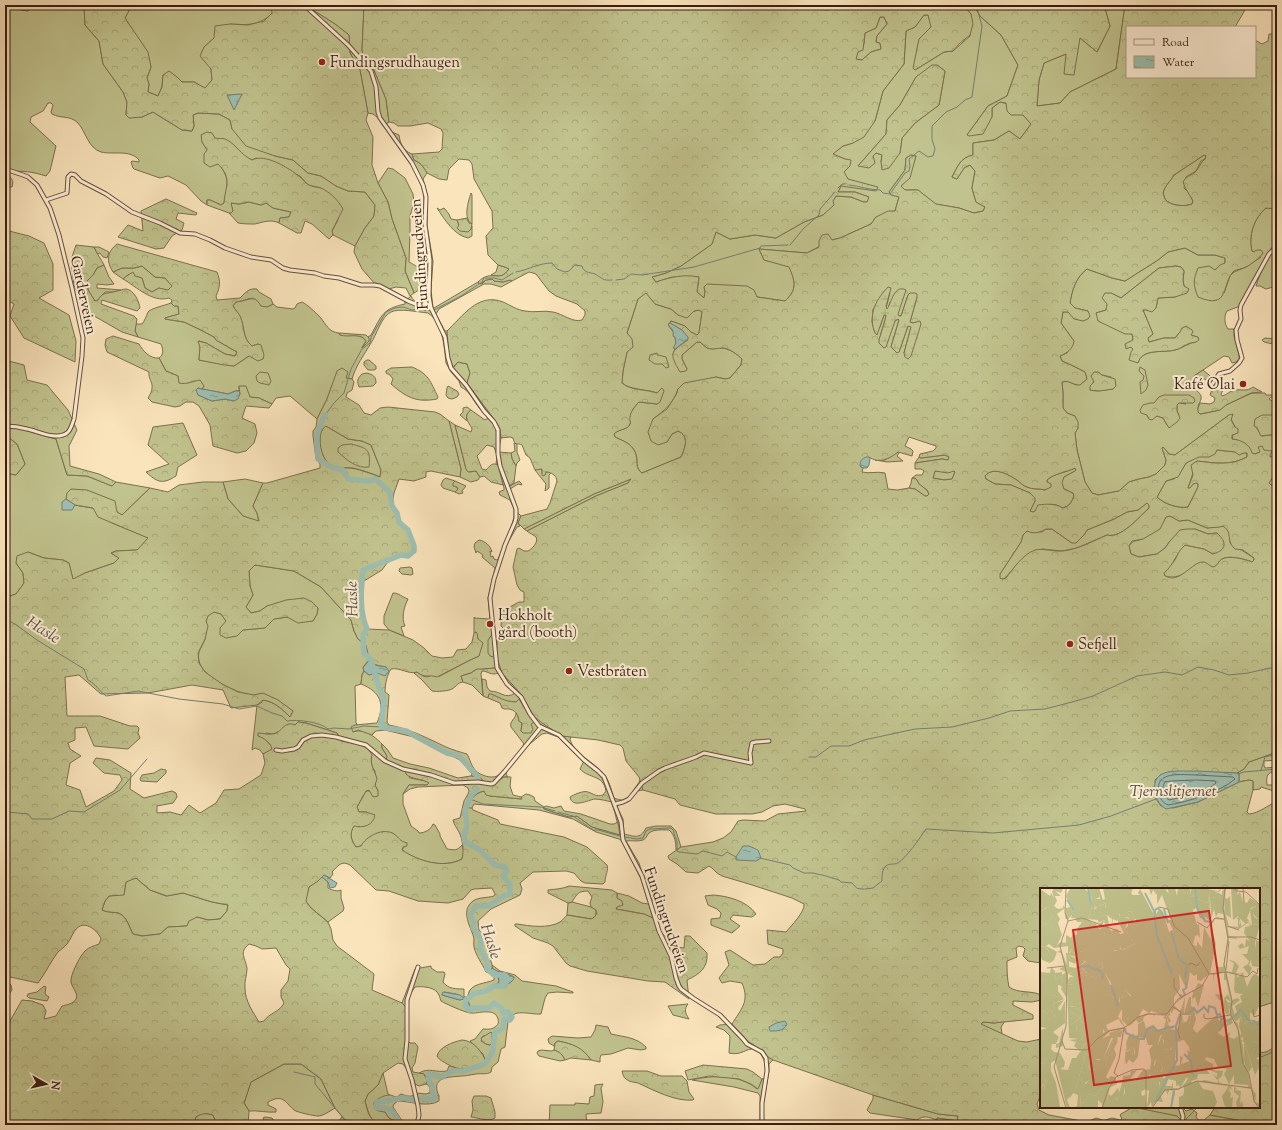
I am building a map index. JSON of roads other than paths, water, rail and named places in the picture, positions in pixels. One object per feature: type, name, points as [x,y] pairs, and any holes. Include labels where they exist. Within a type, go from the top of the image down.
[{"type":"street","name":"Fundingrudveien","points":[[304,5],[348,45],[371,72],[376,87],[378,112],[381,120],[412,163],[421,180],[426,197],[425,225],[430,260],[429,285],[431,308],[445,337],[451,368],[466,385],[484,411],[494,422],[498,430],[498,454],[500,466],[505,483],[514,503],[516,514],[515,522],[505,545],[496,573],[490,598],[497,668],[503,678],[521,697],[530,714],[541,727],[559,735],[606,780],[621,822],[623,840],[642,876],[659,931],[671,956],[678,986],[720,1015],[743,1039],[762,1052],[766,1058],[767,1071],[762,1102],[762,1125]]},
{"type":"street","name":"Garderveien","points":[[5,169],[21,173],[37,185],[53,215],[83,338],[74,419],[68,432],[63,435],[56,436],[28,429],[5,426]]},
{"type":"street","points":[[46,200],[67,193],[68,177],[71,174],[75,175],[81,182],[106,194],[132,212],[160,222],[180,233],[195,234],[225,248],[251,257],[271,260],[283,268],[290,270],[341,278],[361,285],[380,286],[408,301],[425,308],[431,308]]},
{"type":"street","points":[[1211,386],[1219,374],[1230,371],[1237,366],[1242,358],[1236,330],[1241,319],[1241,305],[1269,254],[1277,246]]},
{"type":"street","points":[[276,750],[282,751],[294,749],[309,736],[336,737],[366,745],[385,761],[403,769],[431,775],[454,783],[464,784],[478,782],[489,784],[494,783],[541,727]]},
{"type":"street","points":[[615,804],[626,801],[642,783],[665,768],[704,753],[751,763],[750,753],[752,743],[769,741]]},
{"type":"street","points":[[417,1125],[419,1112],[412,1080],[405,1059],[408,1040],[407,1000],[418,967]]},
{"type":"street","points":[[1180,1108],[1183,1116],[1182,1125]]},
{"type":"water","points":[[242,94],[234,110],[227,95]]},
{"type":"water","points":[[670,323],[682,330],[688,337],[688,339],[675,349],[673,348],[676,343],[675,337],[673,336],[671,327],[668,325]]},
{"type":"water","points":[[198,388],[228,394],[239,391],[240,394],[238,399],[234,401],[225,399],[212,401],[198,395],[196,390]]},
{"type":"water","points":[[866,457],[870,458],[869,465],[867,468],[863,468],[860,466],[860,462]]},
{"type":"water","points":[[66,499],[75,505],[72,510],[62,510],[62,502]]},
{"type":"water","points":[[369,660],[374,665],[386,667],[389,671],[385,676],[377,673],[369,675],[363,668]]},
{"type":"water","name":"Tjernslitjernet","points":[[1197,771],[1237,773],[1239,774],[1239,782],[1198,802],[1166,809],[1160,804],[1157,800],[1155,792],[1157,778],[1168,772]]},
{"type":"water","points":[[743,846],[749,846],[758,850],[761,858],[756,861],[736,860],[736,857]]},
{"type":"water","points":[[324,875],[337,883],[335,887],[330,888],[328,882],[322,877]]},
{"type":"water","points":[[492,968],[514,977],[514,979],[510,983],[500,987],[495,987],[499,980],[497,975],[490,971]]},
{"type":"water","points":[[443,992],[460,995],[465,999],[468,995],[470,996],[468,1002],[470,1007],[467,1009],[465,1007],[465,1000],[442,995]]},
{"type":"water","points":[[785,1021],[787,1024],[782,1029],[778,1031],[770,1031],[769,1027],[776,1023]]},
{"type":"waterway","points":[[849,185],[880,190],[883,193],[890,194],[905,173],[909,171],[909,159],[919,151],[928,157],[933,156],[935,149],[932,139],[932,126],[946,112],[972,97],[982,26],[976,5]]},
{"type":"waterway","points":[[838,188],[842,184],[845,184]]},
{"type":"waterway","points":[[790,245],[804,228],[819,215],[820,209],[835,192]]},
{"type":"waterway","points":[[616,280],[624,279],[631,274],[642,275],[694,267],[760,248],[761,246],[788,245]]},
{"type":"waterway","points":[[516,272],[543,264],[552,263],[557,269],[565,272],[569,271],[575,265],[582,266],[587,272],[595,274],[605,280],[612,280]]},
{"type":"waterway","points":[[434,310],[461,296],[482,282],[484,278],[502,280],[513,273]]},
{"type":"waterway","points":[[326,414],[344,393],[351,369],[362,349],[370,343],[371,337],[386,312],[395,308],[403,307],[412,310],[429,310]]},
{"type":"waterway","name":"Hasle","points":[[325,415],[319,427],[317,436],[318,459],[331,467],[343,470],[348,479],[368,481],[375,479],[390,492],[392,506],[397,513],[399,522],[408,530],[414,546],[414,551],[408,556],[401,555],[363,570],[361,592],[362,607],[364,622],[367,629],[363,635],[364,653],[371,660],[380,691],[384,698],[381,727],[406,731],[447,753],[459,756],[478,777]]},
{"type":"waterway","name":"Hasle","points":[[5,619],[84,669],[88,680],[106,696],[138,691],[179,699],[223,704],[239,709],[257,706],[282,716],[287,721],[296,720],[308,722],[328,729],[349,729],[364,726],[381,727]]},
{"type":"waterway","points":[[809,757],[816,757],[831,746],[849,746],[864,740],[915,729],[952,727],[1010,711],[1045,709],[1093,696],[1137,676],[1165,672],[1182,675],[1198,667],[1229,675],[1248,673],[1270,668],[1277,669]]},
{"type":"waterway","points":[[1261,770],[1265,757],[1277,754]]},
{"type":"waterway","points":[[5,809],[8,812],[28,814],[32,819],[52,819],[69,811],[84,812],[120,790],[147,759]]},
{"type":"waterway","points":[[1238,774],[1244,772],[1277,769]]},
{"type":"waterway","name":"Hasle","points":[[401,1125],[391,1110],[388,1108],[376,1107],[377,1102],[404,1098],[413,1100],[424,1098],[433,1100],[435,1096],[432,1091],[432,1085],[428,1079],[429,1074],[442,1077],[452,1071],[464,1071],[484,1064],[488,1060],[493,1050],[495,1032],[503,1028],[504,1019],[510,1020],[512,1017],[508,1012],[503,1013],[502,1009],[494,1003],[489,1008],[472,1008],[469,1010],[465,1005],[466,1000],[475,993],[486,991],[494,986],[505,986],[507,979],[505,975],[494,975],[487,969],[487,961],[480,950],[481,939],[473,928],[474,922],[470,916],[476,906],[489,906],[503,896],[510,894],[510,884],[503,876],[507,871],[505,867],[495,865],[480,850],[465,842],[464,836],[467,825],[465,810],[472,794],[477,789]]},
{"type":"waterway","points":[[470,799],[483,804],[541,807],[555,811]]},
{"type":"waterway","points":[[865,889],[873,888],[882,881],[882,873],[885,867],[887,865],[898,863],[905,857],[926,829],[993,833],[1079,825],[1111,816],[1156,799]]},
{"type":"waterway","points":[[558,812],[573,816],[593,830],[620,836]]},
{"type":"waterway","points":[[625,837],[636,839],[643,838],[646,831],[650,829],[671,828],[674,831],[677,842],[677,851],[679,852],[697,854],[703,851],[722,856],[727,852],[736,857]]},
{"type":"waterway","points":[[760,858],[790,865],[804,873],[813,873],[839,880],[841,882],[852,883],[856,887],[864,889]]},
{"type":"waterway","points":[[1260,1058],[1277,1050]]},
{"type":"waterway","points":[[294,1072],[315,1077],[315,1084],[345,1120],[352,1125]]},
{"type":"waterway","points":[[1184,1125],[1186,1119],[1197,1108]]},
{"type":"waterway","points":[[338,1125],[345,1120]]},
{"type":"place","name":"Fundingsrudhaugen","points":[[322,62]]},
{"type":"place","name":"Kafé Olai","points":[[1243,384]]},
{"type":"place","name":"Hokholt gård (booth)","points":[[490,624]]},
{"type":"place","name":"Sefjell","points":[[1070,644]]},
{"type":"place","name":"Vestbråten","points":[[569,671]]}]
